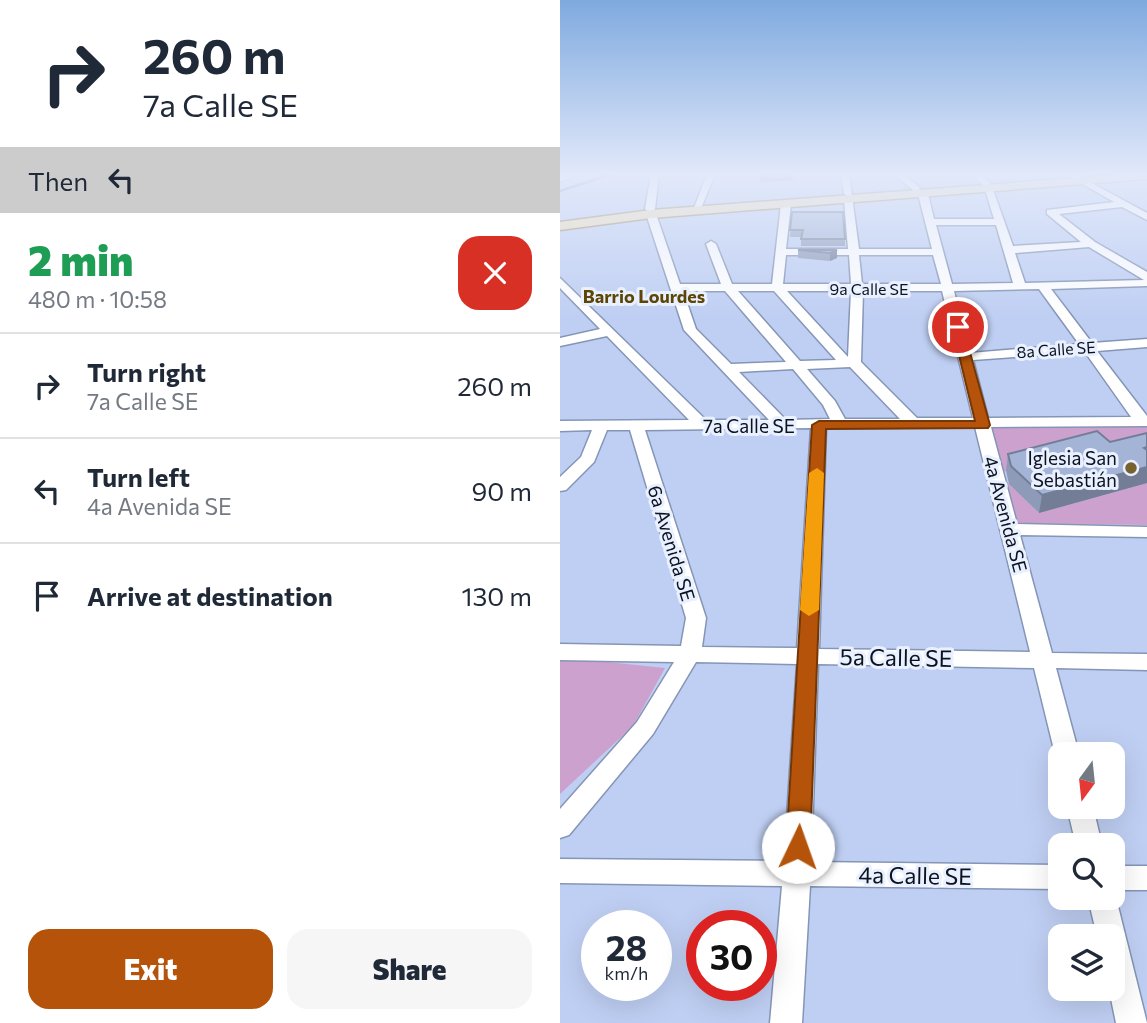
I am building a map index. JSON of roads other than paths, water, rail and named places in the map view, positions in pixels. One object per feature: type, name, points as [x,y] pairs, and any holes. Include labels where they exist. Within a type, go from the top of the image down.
[{"type":"main road","points":[[560,226],[587,222]]},
{"type":"street","points":[[653,222],[690,330],[783,425]]},
{"type":"street","points":[[783,222],[777,287],[850,363],[914,424]]},
{"type":"street","points":[[850,363],[858,288],[851,222]]},
{"type":"street","points":[[930,222],[1000,222],[1020,286]]},
{"type":"street","name":"4a Avenida SE","points":[[930,222],[1064,742]]},
{"type":"street","points":[[1060,222],[1091,244],[1147,277]]},
{"type":"street","points":[[711,244],[728,287],[830,404],[807,655],[797,874],[786,1023]]},
{"type":"street","points":[[1008,250],[1091,244]]},
{"type":"street","points":[[779,252],[939,252]]},
{"type":"street","points":[[560,282],[704,426]]},
{"type":"street","name":"9a Calle SE","points":[[674,287],[948,288],[1147,284]]},
{"type":"street","points":[[1043,286],[1144,421]]},
{"type":"street","points":[[560,299],[575,296]]},
{"type":"street","points":[[560,342],[610,331]]},
{"type":"street","name":"8a Calle SE","points":[[965,356],[1147,343]]},
{"type":"street","points":[[726,368],[850,363]]},
{"type":"street","name":"7a Calle SE","points":[[560,426],[983,425],[1144,421]]},
{"type":"street","points":[[560,486],[589,460],[601,426]]},
{"type":"street","name":"6a Avenida SE","points":[[560,827],[645,728],[690,654],[695,618],[636,426]]},
{"type":"street","points":[[1010,529],[1147,532]]},
{"type":"street","name":"5a Calle SE","points":[[560,652],[1147,662]]},
{"type":"street","name":"4a Calle SE","points":[[560,871],[1048,877]]},
{"type":"street","points":[[1125,878],[1147,878]]},
{"type":"street","points":[[1125,994],[1132,1023]]},
{"type":"place","name":"Iglesia San Sebastián","points":[[1131,468]]},
{"type":"district","name":"Barrio Lourdes","points":[[644,296]]}]
